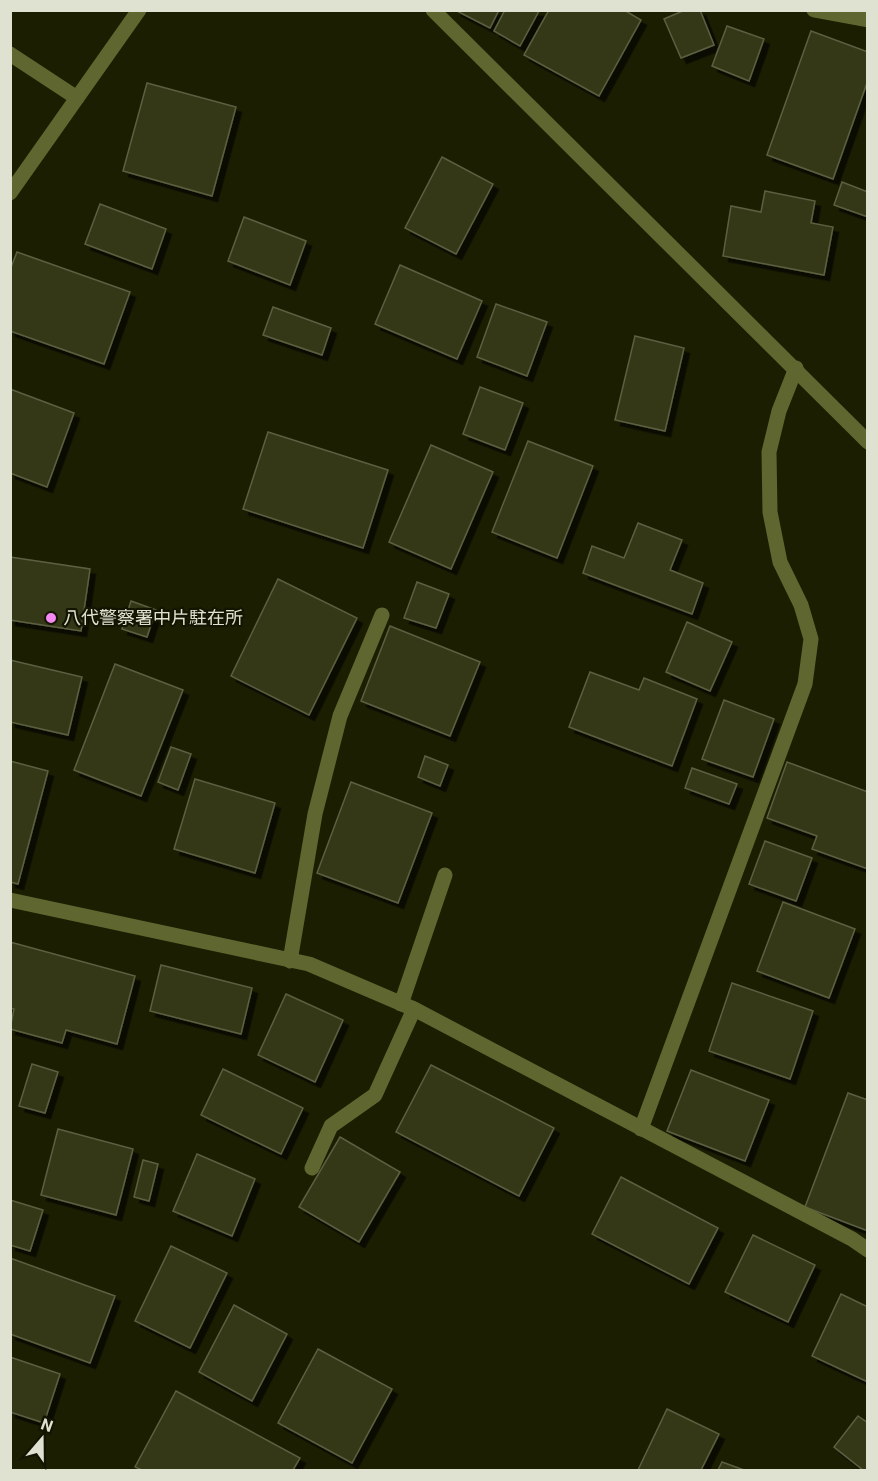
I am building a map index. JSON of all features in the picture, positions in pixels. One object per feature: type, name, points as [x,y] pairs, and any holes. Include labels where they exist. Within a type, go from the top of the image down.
[{"type":"street","points":[[10,193],[139,10]]},
{"type":"street","points":[[433,10],[796,368],[867,442]]},
{"type":"street","points":[[814,10],[867,20]]},
{"type":"street","points":[[10,54],[77,98]]},
{"type":"street","points":[[641,1129],[805,684],[811,639],[801,605],[780,561],[771,512],[769,452],[779,411],[796,368]]},
{"type":"street","points":[[290,961],[315,814],[340,716],[382,615]]},
{"type":"street","points":[[312,1168],[331,1126],[375,1095],[408,1007],[445,875]]},
{"type":"street","points":[[10,900],[309,964],[408,1007],[852,1239],[867,1250]]},
{"type":"building","points":[[455,10],[499,10],[490,28]]},
{"type":"building","points":[[505,10],[539,11],[520,46],[494,31]]},
{"type":"building","points":[[549,10],[624,10],[641,20],[599,96],[524,55]]},
{"type":"building","points":[[685,10],[700,10],[714,45],[681,58],[664,19]]},
{"type":"building","points":[[727,26],[764,39],[749,81],[712,66]]},
{"type":"building","points":[[811,31],[868,52],[868,80],[833,179],[767,155]]},
{"type":"building","points":[[147,83],[236,107],[212,196],[123,171]]},
{"type":"building","points":[[442,157],[493,184],[456,254],[405,228]]},
{"type":"building","points":[[842,182],[868,192],[868,217],[834,205]]},
{"type":"building","points":[[765,191],[815,201],[811,223],[833,227],[824,275],[723,256],[731,206],[761,212]]},
{"type":"building","points":[[100,204],[166,229],[152,269],[85,244]]},
{"type":"building","points":[[244,217],[306,241],[290,285],[228,261]]},
{"type":"building","points":[[17,252],[130,292],[104,364],[10,331],[10,270]]},
{"type":"building","points":[[400,265],[482,301],[457,359],[375,324]]},
{"type":"building","points":[[496,304],[547,322],[527,376],[477,357]]},
{"type":"building","points":[[273,307],[331,328],[322,355],[263,335]]},
{"type":"building","points":[[635,336],[684,348],[665,431],[615,420]]},
{"type":"building","points":[[480,387],[523,403],[505,450],[463,434]]},
{"type":"building","points":[[10,389],[74,413],[47,487],[10,473]]},
{"type":"building","points":[[268,432],[388,470],[363,548],[243,509]]},
{"type":"building","points":[[528,441],[593,466],[557,558],[492,532]]},
{"type":"building","points":[[431,445],[493,472],[451,569],[389,542]]},
{"type":"building","points":[[638,523],[682,540],[670,570],[703,583],[692,614],[583,573],[592,546],[624,558]]},
{"type":"building","points":[[10,557],[90,569],[81,631],[10,620]]},
{"type":"building","points":[[278,579],[357,618],[309,715],[231,676]]},
{"type":"building","points":[[417,582],[449,594],[436,628],[404,618]]},
{"type":"building","points":[[131,601],[156,610],[147,637],[122,629]]},
{"type":"building","points":[[687,622],[732,642],[710,691],[666,672]]},
{"type":"building","points":[[390,626],[480,662],[450,736],[361,701]]},
{"type":"building","points":[[10,660],[82,677],[68,735],[10,722]]},
{"type":"building","points":[[115,664],[183,690],[141,796],[74,770]]},
{"type":"building","points":[[590,672],[639,690],[644,678],[697,699],[672,766],[569,727]]},
{"type":"building","points":[[724,700],[774,719],[753,777],[702,759]]},
{"type":"building","points":[[171,747],[191,754],[178,790],[158,782]]},
{"type":"building","points":[[425,756],[448,765],[440,786],[418,777]]},
{"type":"building","points":[[10,761],[48,771],[18,884],[10,882]]},
{"type":"building","points":[[787,762],[868,792],[868,869],[812,849],[817,836],[767,818]]},
{"type":"building","points":[[692,768],[737,784],[729,804],[685,788]]},
{"type":"building","points":[[195,779],[275,803],[255,873],[174,849]]},
{"type":"building","points":[[351,782],[432,813],[398,903],[317,873]]},
{"type":"building","points":[[765,841],[812,858],[796,901],[749,884]]},
{"type":"building","points":[[783,902],[855,929],[829,998],[757,971]]},
{"type":"building","points":[[10,942],[135,976],[117,1044],[66,1030],[62,1043],[10,1029],[14,1009],[10,1008]]},
{"type":"building","points":[[161,965],[252,988],[241,1034],[150,1011]]},
{"type":"building","points":[[732,983],[813,1011],[790,1079],[709,1051]]},
{"type":"building","points":[[286,994],[343,1020],[315,1082],[258,1055]]},
{"type":"building","points":[[32,1064],[58,1072],[45,1113],[19,1106]]},
{"type":"building","points":[[431,1065],[554,1128],[519,1196],[396,1132]]},
{"type":"building","points":[[223,1069],[303,1108],[281,1154],[201,1115]]},
{"type":"building","points":[[691,1070],[769,1100],[745,1161],[667,1131]]},
{"type":"building","points":[[848,1093],[868,1100],[868,1231],[805,1207]]},
{"type":"building","points":[[58,1129],[133,1149],[116,1215],[41,1195]]},
{"type":"building","points":[[340,1137],[400,1172],[359,1242],[299,1207]]},
{"type":"building","points":[[197,1154],[255,1179],[232,1236],[173,1211]]},
{"type":"building","points":[[143,1160],[158,1164],[149,1201],[134,1197]]},
{"type":"building","points":[[621,1177],[718,1228],[689,1284],[592,1234]]},
{"type":"building","points":[[10,1200],[43,1210],[30,1251],[10,1245]]},
{"type":"building","points":[[753,1235],[815,1265],[788,1322],[725,1292]]},
{"type":"building","points":[[171,1246],[227,1273],[190,1348],[135,1321]]},
{"type":"building","points":[[10,1258],[115,1296],[90,1363],[10,1334]]},
{"type":"building","points":[[841,1294],[868,1307],[868,1382],[812,1356]]},
{"type":"building","points":[[234,1305],[287,1334],[252,1401],[199,1372]]},
{"type":"building","points":[[318,1349],[392,1389],[352,1463],[278,1423]]},
{"type":"building","points":[[10,1357],[60,1374],[44,1423],[10,1412]]},
{"type":"building","points":[[176,1391],[300,1458],[293,1470],[142,1470],[135,1467]]},
{"type":"building","points":[[667,1409],[719,1434],[701,1470],[638,1470]]},
{"type":"building","points":[[858,1416],[868,1423],[868,1470],[863,1470],[834,1447]]},
{"type":"building","points":[[722,1462],[744,1470],[718,1470]]},
{"type":"place","name":"八代警察署中片駐在所","points":[[51,618]]}]
